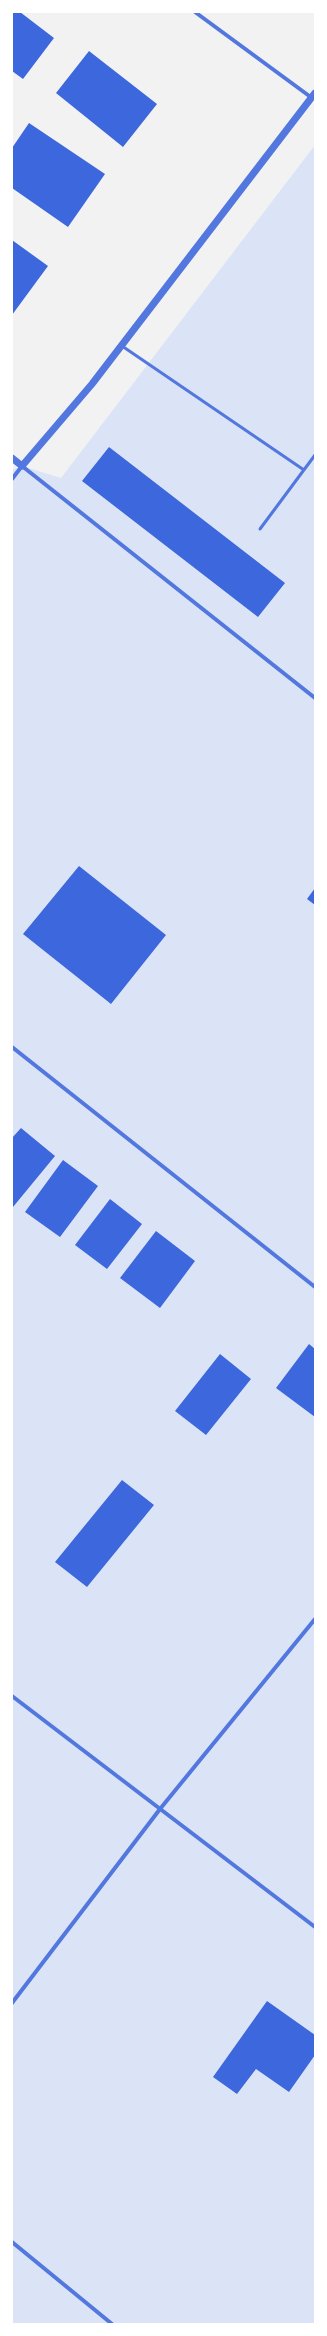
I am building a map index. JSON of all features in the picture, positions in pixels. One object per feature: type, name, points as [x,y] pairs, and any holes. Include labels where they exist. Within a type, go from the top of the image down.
[{"type":"street","points":[[12,479],[122,346],[313,96],[195,12]]},
{"type":"street","points":[[12,458],[315,698]]},
{"type":"street","points":[[12,1047],[315,1287]]},
{"type":"street","points":[[12,2003],[160,1809],[315,1619]]},
{"type":"street","points":[[12,1696],[315,1927]]},
{"type":"street","points":[[12,2242],[112,2324]]},
{"type":"lane","points":[[122,346],[304,470]]},
{"type":"lane","points":[[260,529],[315,456]]},
{"type":"shaded area","points":[[315,145],[315,2324],[12,2324],[12,470],[22,466],[61,478]]},
{"type":"building","points":[[12,12],[20,12],[54,38],[23,79],[12,71]]},
{"type":"building","points":[[89,51],[157,104],[123,147],[56,93]]},
{"type":"building","points":[[29,123],[105,174],[68,227],[12,188],[12,148]]},
{"type":"building","points":[[12,240],[48,266],[12,315]]},
{"type":"building","points":[[109,447],[285,583],[258,617],[82,481]]},
{"type":"building","points":[[79,866],[166,935],[111,1004],[23,934]]},
{"type":"building","points":[[315,888],[315,905],[307,899]]},
{"type":"building","points":[[21,1128],[55,1156],[13,1207],[12,1138]]},
{"type":"building","points":[[63,1160],[98,1186],[60,1237],[25,1212]]},
{"type":"building","points":[[110,1199],[142,1224],[107,1269],[75,1245]]},
{"type":"building","points":[[156,1231],[195,1261],[160,1308],[120,1278]]},
{"type":"building","points":[[309,1344],[315,1349],[315,1417],[276,1388]]},
{"type":"building","points":[[220,1354],[251,1379],[206,1435],[175,1411]]},
{"type":"building","points":[[122,1480],[154,1505],[87,1587],[55,1562]]},
{"type":"building","points":[[267,2001],[315,2035],[315,2055],[289,2092],[256,2069],[237,2094],[213,2077]]}]
